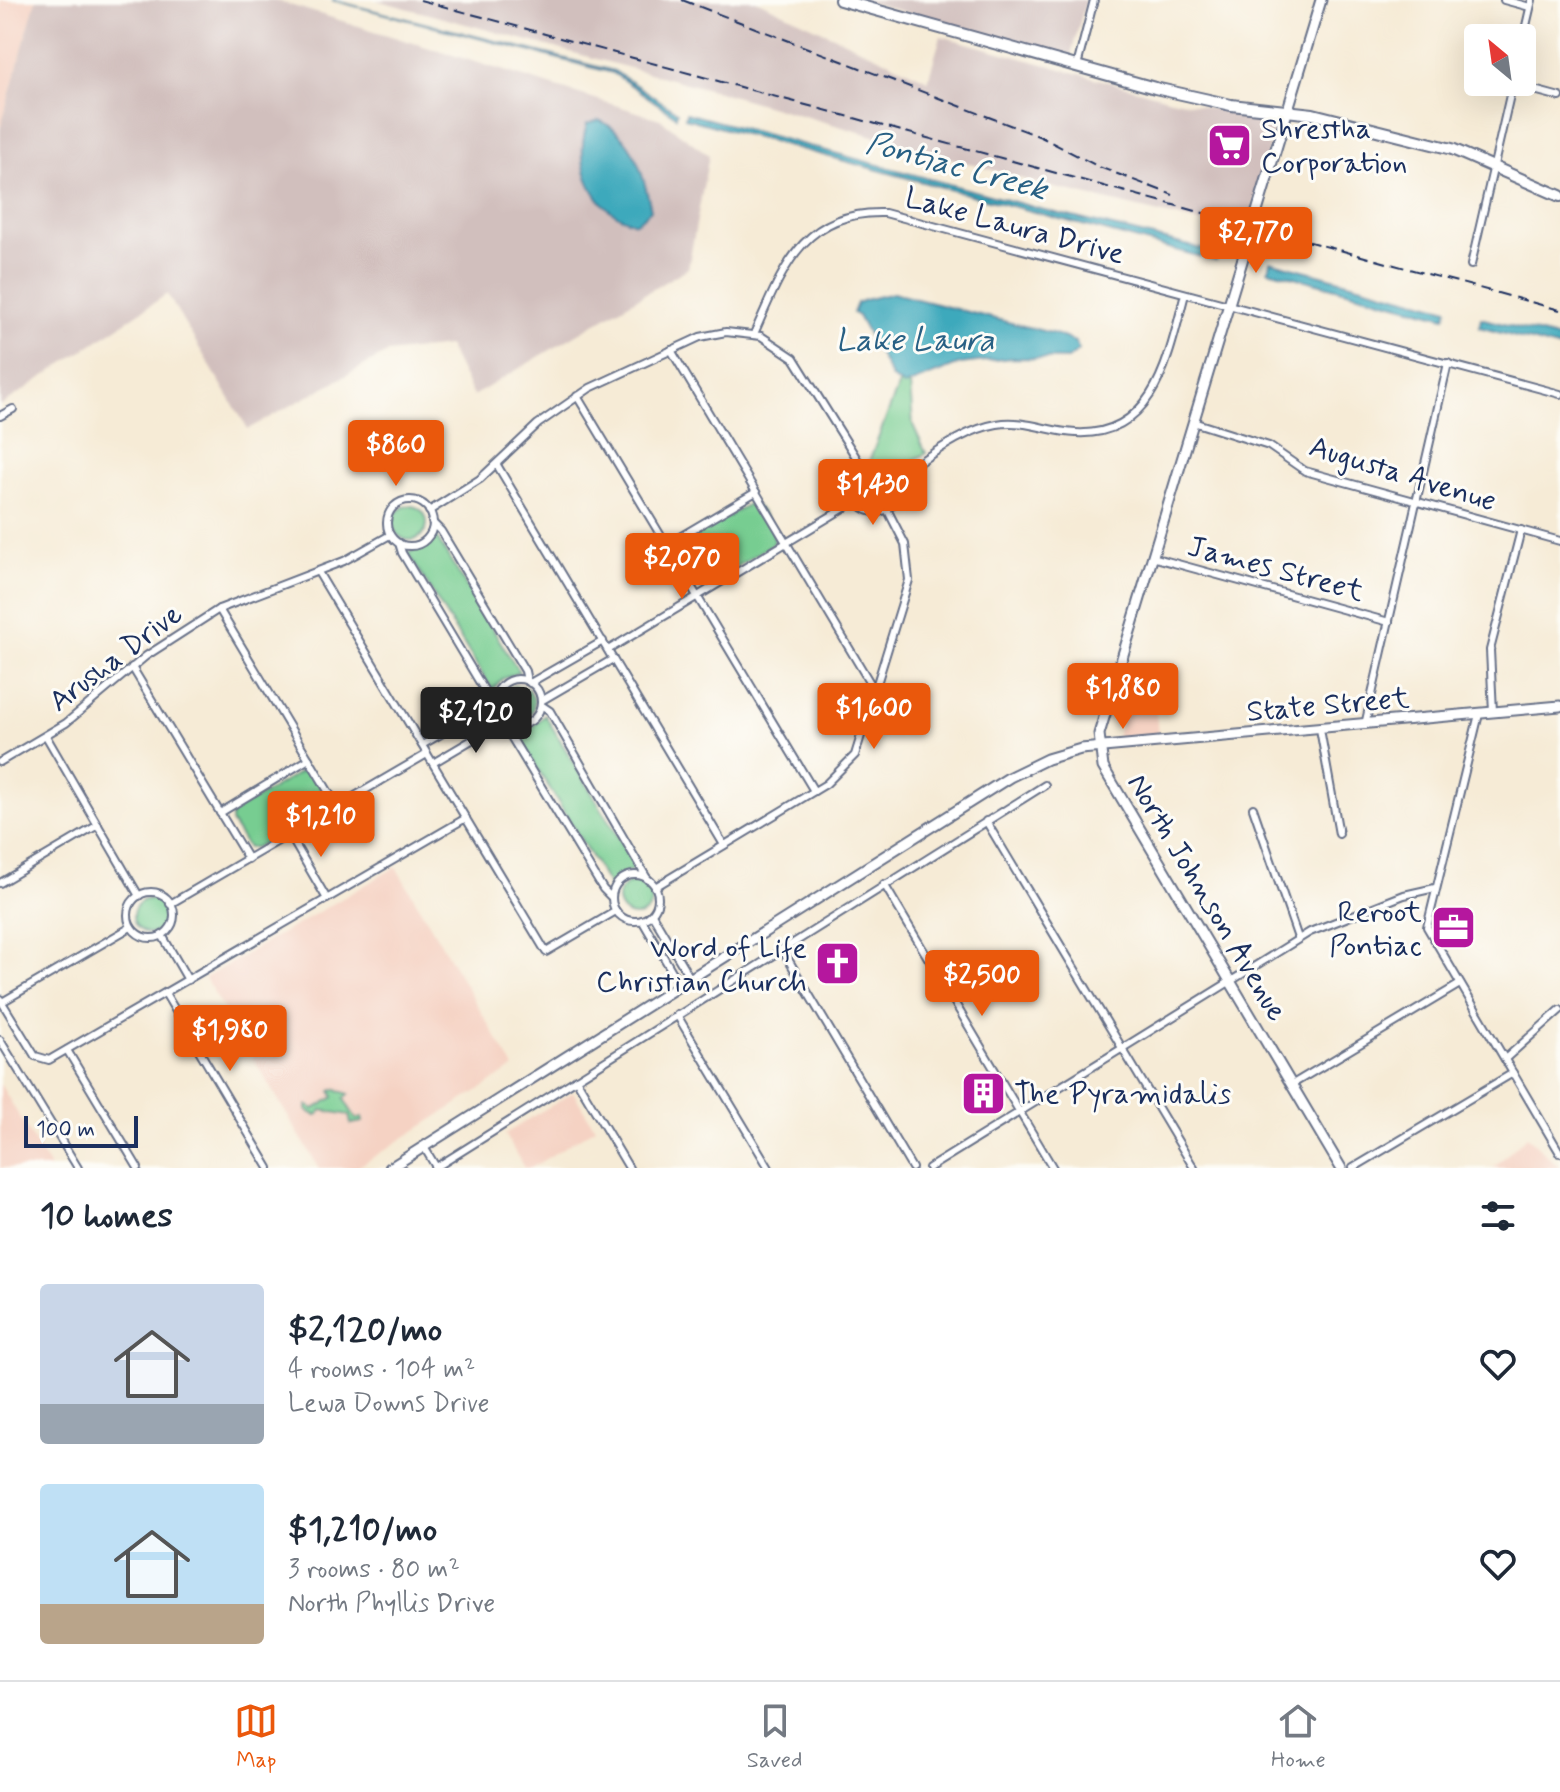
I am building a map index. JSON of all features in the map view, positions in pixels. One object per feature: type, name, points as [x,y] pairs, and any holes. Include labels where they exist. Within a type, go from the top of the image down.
[{"type":"main road","points":[[840,0],[1217,102],[1289,111],[1452,149],[1560,196]]},
{"type":"main road","name":"North Johnson Avenue","points":[[1321,0],[1099,734],[1103,767],[1341,1168]]},
{"type":"main road","name":"State Street","points":[[390,1168],[1023,769],[1057,755],[1100,748],[1560,706]]},
{"type":"street","points":[[1077,66],[1094,0]]},
{"type":"street","points":[[1504,0],[1531,3],[1526,24]]},
{"type":"street","points":[[1536,90],[1560,97]]},
{"type":"street","points":[[1471,265],[1510,96]]},
{"type":"street","name":"Lake Laura Drive","points":[[754,334],[784,267],[800,245],[830,223],[866,213],[906,217],[1560,394]]},
{"type":"street","points":[[895,478],[988,426],[1021,423],[1082,433],[1108,429],[1126,420],[1145,404],[1159,384],[1185,294]]},
{"type":"street","points":[[429,511],[497,465],[538,424],[577,396],[713,333],[754,334],[779,346],[802,367],[864,470]]},
{"type":"street","points":[[671,350],[876,693]]},
{"type":"street","points":[[1365,725],[1448,363]]},
{"type":"street","points":[[577,396],[814,791]]},
{"type":"street","points":[[0,416],[13,409]]},
{"type":"street","name":"Augusta Avenue","points":[[1193,422],[1269,446],[1305,471],[1560,541]]},
{"type":"street","points":[[497,465],[724,845]]},
{"type":"street","points":[[881,468],[895,478],[897,495],[887,509],[870,512],[856,501],[854,484],[864,470],[881,468]]},
{"type":"street","points":[[666,545],[756,492]]},
{"type":"street","points":[[608,650],[856,501]]},
{"type":"street","points":[[400,502],[418,502],[429,511],[432,522],[441,531],[525,671],[528,682],[550,711],[648,880],[655,887],[658,899],[652,914],[642,920],[624,919],[616,911],[612,898],[603,889],[513,739],[495,701],[486,693],[402,553],[399,543],[390,535],[388,517],[400,502]]},
{"type":"street","points":[[655,887],[814,791],[838,775],[855,755],[910,574],[905,544],[887,509]]},
{"type":"street","points":[[399,543],[411,545],[423,541],[432,522]]},
{"type":"street","points":[[1493,712],[1490,650],[1521,530]]},
{"type":"street","name":"Arusha Drive","points":[[0,762],[71,719],[132,667],[219,609],[318,572],[390,535]]},
{"type":"street","name":"James Street","points":[[1152,557],[1389,622]]},
{"type":"street","points":[[318,572],[546,952],[616,911]]},
{"type":"street","points":[[219,609],[337,806]]},
{"type":"street","points":[[422,745],[495,701],[506,682],[528,682],[603,641]]},
{"type":"street","points":[[433,763],[506,722],[529,722],[541,703],[613,659]]},
{"type":"street","points":[[132,667],[248,859]]},
{"type":"street","points":[[1479,714],[1427,927],[1560,1153]]},
{"type":"street","points":[[1320,729],[1339,834]]},
{"type":"street","points":[[46,736],[139,896]]},
{"type":"street","points":[[170,904],[427,754]]},
{"type":"street","points":[[220,813],[309,759]]},
{"type":"street","points":[[424,1147],[436,1168],[1045,785]]},
{"type":"street","points":[[1253,808],[1298,938]]},
{"type":"street","points":[[131,927],[1,1001],[33,1054],[41,1060],[67,1050],[466,818]]},
{"type":"street","points":[[986,821],[1194,1168]]},
{"type":"street","points":[[0,883],[98,825]]},
{"type":"street","points":[[289,834],[327,899]]},
{"type":"street","points":[[612,898],[615,888],[625,878],[639,876],[648,880]]},
{"type":"street","points":[[884,884],[1053,1168]]},
{"type":"street","points":[[929,1168],[1298,938],[1404,895],[1435,888]]},
{"type":"street","points":[[156,894],[170,904],[173,921],[162,935],[145,937],[131,927],[129,910],[139,896],[156,894]]},
{"type":"street","points":[[652,914],[690,978]]},
{"type":"street","points":[[642,920],[680,985]]},
{"type":"street","points":[[162,935],[188,980]]},
{"type":"street","points":[[782,949],[912,1168]]},
{"type":"street","points":[[1291,1085],[1460,984]]},
{"type":"street","points":[[165,993],[269,1168]]},
{"type":"street","points":[[1505,1059],[1560,1010]]},
{"type":"street","points":[[677,1015],[769,1168]]},
{"type":"street","points":[[0,1040],[78,1168]]},
{"type":"street","points":[[67,1050],[138,1168]]},
{"type":"street","points":[[1353,1168],[1513,1073]]},
{"type":"street","points":[[576,1079],[629,1168]]},
{"type":"shaded area","points":[[0,0],[36,0],[0,129]]},
{"type":"shaded area","points":[[36,0],[274,0],[660,119],[709,155],[688,268],[473,396],[448,346],[387,353],[248,429],[167,294],[0,406],[0,129]]},
{"type":"shaded area","points":[[376,0],[756,0],[928,80],[941,36],[1171,99],[1224,111],[1260,115],[1275,125],[1253,205],[1259,208],[1251,235],[1051,187],[727,94]]},
{"type":"shaded area","points":[[862,0],[1086,0],[1070,58]]},
{"type":"shaded area","points":[[1153,679],[1158,735],[1117,736],[1134,680]]},
{"type":"shaded area","points":[[396,867],[514,1068],[356,1168],[319,1168],[205,978]]},
{"type":"shaded area","points":[[0,1084],[50,1168],[0,1168]]},
{"type":"shaded area","points":[[573,1092],[595,1128],[531,1168],[524,1168],[505,1134]]},
{"type":"shaded area","points":[[1527,1136],[1560,1168],[1493,1168]]},
{"type":"green space","points":[[899,384],[910,385],[913,425],[926,453],[898,469],[869,462]]},
{"type":"green space","points":[[876,473],[888,478],[893,490],[888,502],[876,507],[864,502],[859,490],[864,478]]},
{"type":"green space","points":[[750,503],[767,520],[774,543],[707,585],[697,585],[678,554],[679,546]]},
{"type":"green space","points":[[410,506],[422,511],[427,523],[422,535],[410,540],[398,535],[393,523],[398,511]]},
{"type":"green space","points":[[435,535],[519,672],[502,679],[492,690],[408,553],[426,546]]},
{"type":"green space","points":[[517,686],[529,691],[534,703],[529,715],[517,720],[505,715],[500,703],[505,691]]},
{"type":"green space","points":[[545,715],[637,868],[619,875],[609,886],[516,733],[532,727]]},
{"type":"green space","points":[[302,771],[320,785],[325,807],[256,847],[248,848],[231,822],[232,813]]},
{"type":"green space","points":[[635,882],[647,887],[652,899],[647,911],[635,916],[623,911],[618,899],[623,887]]},
{"type":"green space","points":[[150,899],[162,904],[167,916],[162,928],[150,933],[138,928],[133,916],[138,904]]},
{"type":"green space","points":[[334,1089],[349,1094],[344,1099],[356,1119],[362,1117],[363,1122],[351,1124],[349,1115],[322,1110],[317,1116],[307,1111],[307,1105],[314,1109],[334,1097],[331,1091]]},
{"type":"water","points":[[332,0],[614,71],[677,112],[676,116],[613,73]]},
{"type":"water","points":[[686,113],[1048,211],[1218,253],[1216,261],[685,118]]},
{"type":"water","points":[[599,120],[621,136],[641,170],[651,210],[636,223],[608,208],[590,184],[585,170],[584,140],[587,124]]},
{"type":"water","points":[[1270,261],[1448,309],[1445,317],[1268,270]]},
{"type":"water","name":"Lake Laura","points":[[893,293],[1055,334],[1075,342],[1079,350],[1068,359],[1012,358],[960,364],[904,386],[892,378],[858,316],[853,313],[857,303]]},
{"type":"water","points":[[1481,318],[1560,339],[1560,349],[1479,327]]},
{"type":"railway","points":[[420,0],[1560,310]]},
{"type":"railway","points":[[682,0],[1041,137],[1099,167],[1173,195]]},
{"type":"place","name":"Shrestha Corporation","points":[[1230,145]]},
{"type":"place","name":"Reroot Pontiac","points":[[1453,928]]},
{"type":"place","name":"Word of Life Christian Church","points":[[838,964]]},
{"type":"place","name":"The Pyramidalis","points":[[983,1093]]},
{"type":"water label","name":"Pontiac Creek","points":[[957,165]]}]
